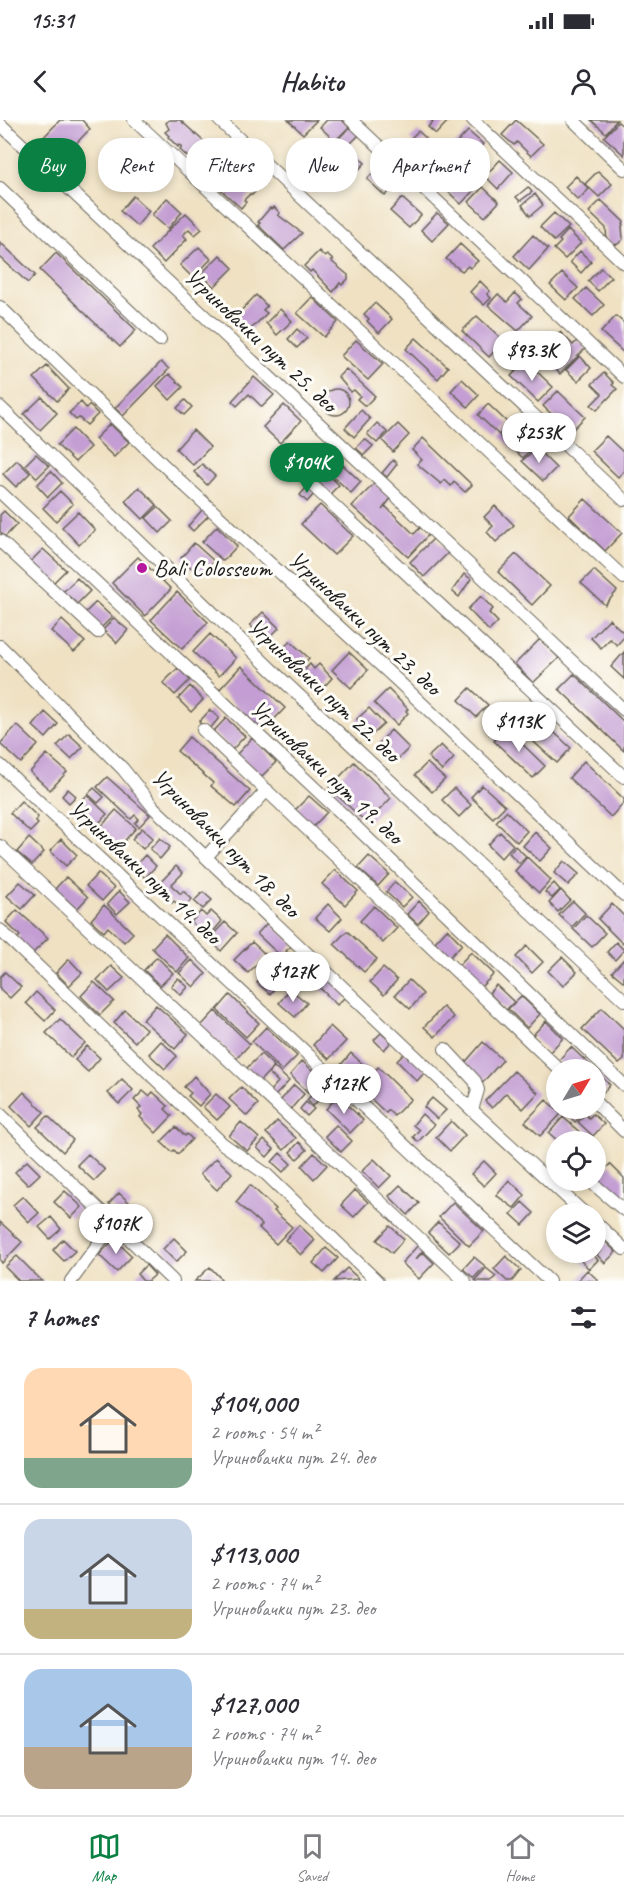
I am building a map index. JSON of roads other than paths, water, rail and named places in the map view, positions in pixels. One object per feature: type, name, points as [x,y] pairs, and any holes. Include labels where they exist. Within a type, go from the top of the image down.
[{"type":"street","points":[[134,120],[624,578]]},
{"type":"street","points":[[219,120],[624,500]]},
{"type":"street","points":[[351,120],[624,377]]},
{"type":"street","points":[[473,120],[624,263]]},
{"type":"street","points":[[573,120],[624,169]]},
{"type":"street","name":"Угриновачки пут 25. део","points":[[0,124],[624,710]]},
{"type":"street","points":[[0,188],[160,340]]},
{"type":"street","name":"Угриновачки пут 23. део","points":[[0,307],[178,479],[398,681],[624,895]]},
{"type":"street","name":"Угриновачки пут 22. део","points":[[0,406],[274,672],[624,1000]]},
{"type":"street","points":[[314,487],[624,777]]},
{"type":"street","name":"Угриновачки пут 19. део","points":[[0,492],[355,826],[624,1085]]},
{"type":"street","points":[[0,541],[98,632]]},
{"type":"street","name":"Угриновачки пут 18. део","points":[[0,646],[123,769],[147,801],[573,1203]]},
{"type":"street","points":[[203,730],[548,1059]]},
{"type":"street","name":"Угриновачки пут 14. део","points":[[0,765],[549,1281]]},
{"type":"street","points":[[206,857],[267,790]]},
{"type":"street","points":[[0,846],[465,1281]]},
{"type":"street","points":[[0,930],[223,1144],[266,1174],[377,1281]]},
{"type":"street","points":[[445,1049],[475,1082],[478,1090],[472,1110]]},
{"type":"street","points":[[606,1113],[624,1131]]},
{"type":"street","points":[[0,1114],[173,1281]]},
{"type":"street","points":[[602,1191],[624,1210]]},
{"type":"street","points":[[70,1281],[113,1224]]},
{"type":"street","points":[[606,1232],[624,1249]]},
{"type":"place","name":"Bali Colosseum","points":[[142,568]]}]
